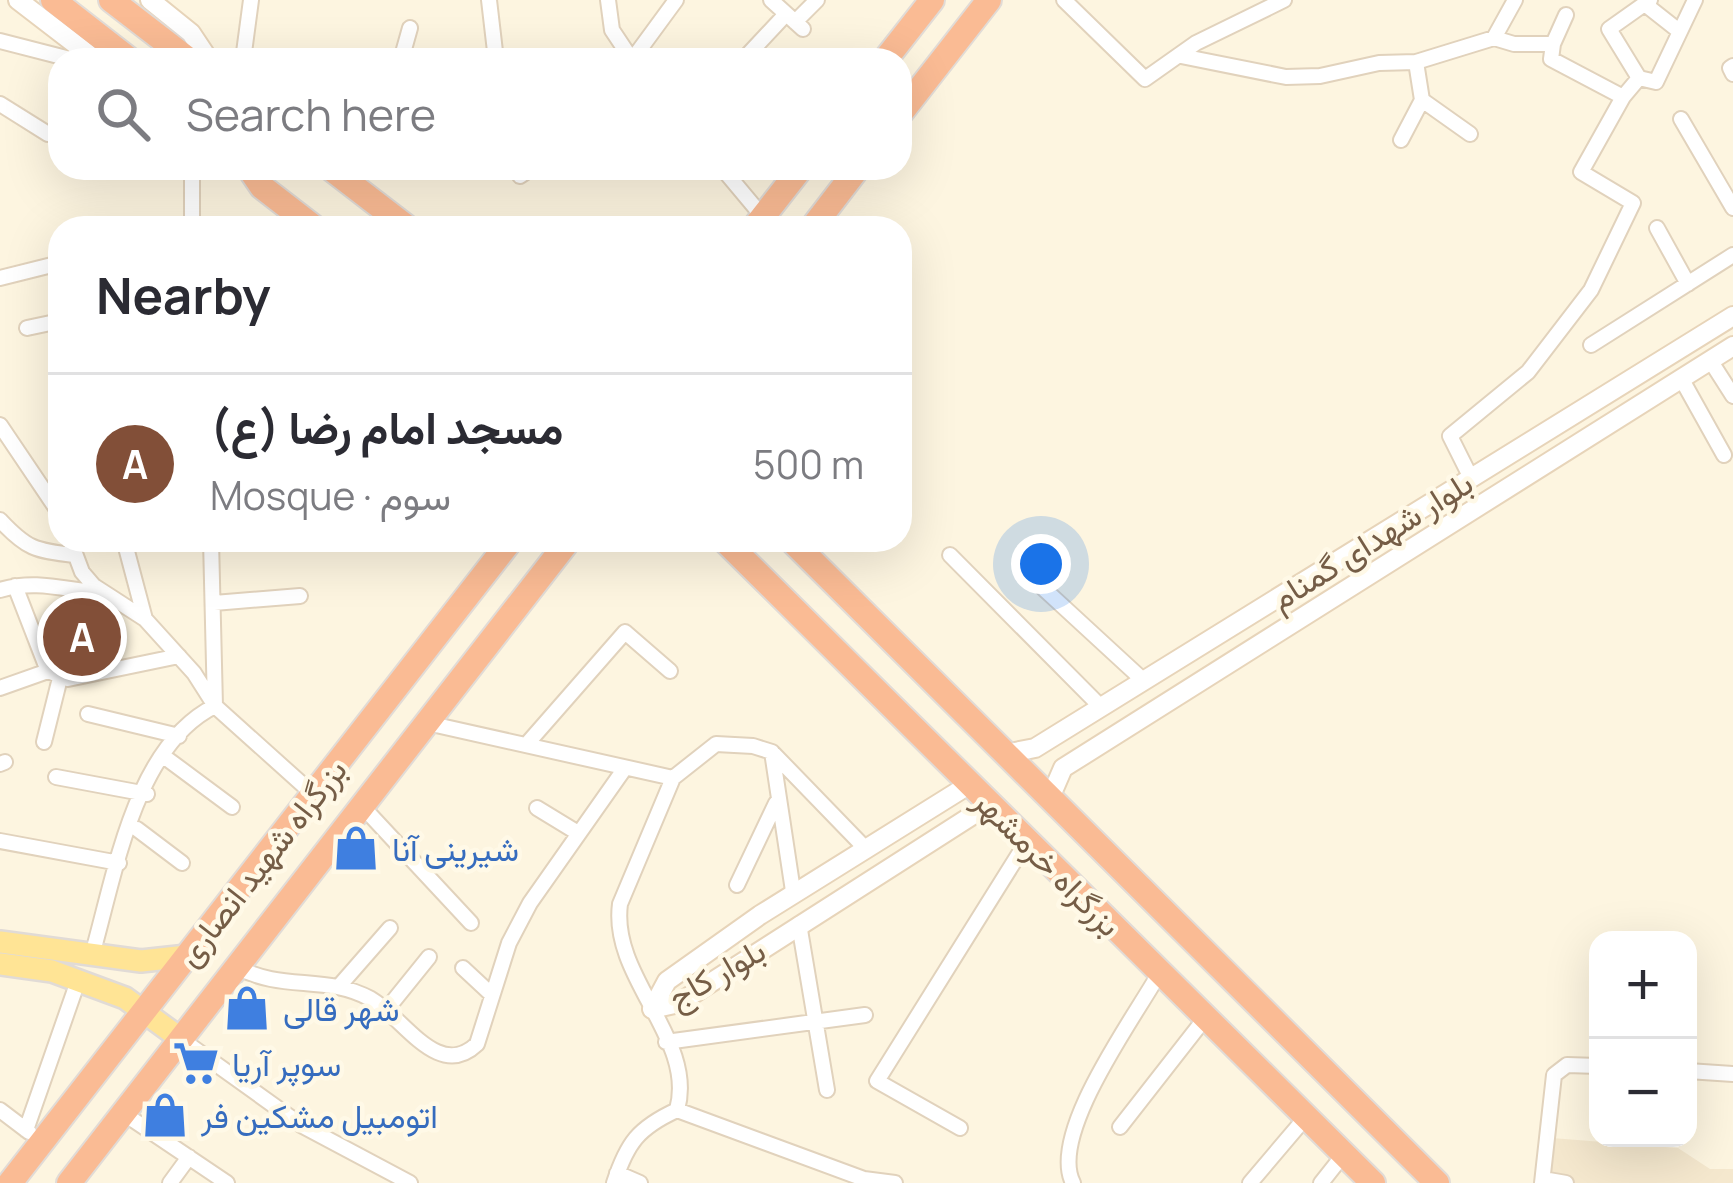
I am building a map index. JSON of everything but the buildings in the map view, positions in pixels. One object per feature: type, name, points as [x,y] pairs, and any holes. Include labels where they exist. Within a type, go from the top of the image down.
[{"type":"highway","points":[[53,0],[115,48]]},
{"type":"highway","points":[[111,0],[173,48]]},
{"type":"highway","points":[[894,48],[932,0]]},
{"type":"highway","points":[[912,99],[989,0]]},
{"type":"highway","points":[[258,180],[301,216]]},
{"type":"highway","points":[[346,180],[392,216]]},
{"type":"highway","points":[[764,216],[792,180]]},
{"type":"highway","points":[[821,216],[849,180]]},
{"type":"highway","name":"بزرگراه شهید انصاری","points":[[69,1183],[123,1113],[187,956],[502,552]]},
{"type":"highway","name":"بزرگراه شهید انصاری","points":[[10,1183],[34,1136],[236,967],[561,552]]},
{"type":"highway","name":"بزرگراه خرمشهر","points":[[736,552],[1306,1117],[1355,1172]]},
{"type":"highway","name":"بزرگراه خرمشهر","points":[[802,552],[1437,1183]]},
{"type":"main road","points":[[18,0],[74,48]]},
{"type":"main road","points":[[150,0],[191,33],[201,48]]},
{"type":"main road","name":"بلوار شهدای گمنام","points":[[1005,754],[1035,748],[1733,316]]},
{"type":"main road","name":"بلوار شهدای گمنام","points":[[1060,770],[1733,346]]},
{"type":"main road","points":[[1472,478],[1486,501]]},
{"type":"main road","points":[[1035,748],[1033,762],[1038,770],[1051,774],[1060,770]]},
{"type":"main road","points":[[1050,798],[1060,770]]},
{"type":"main road","name":"بلوار کاج","points":[[652,1009],[667,981],[793,891],[970,784]]},
{"type":"main road","points":[[940,803],[953,808],[952,826]]},
{"type":"main road","name":"بلوار کاج","points":[[652,1009],[679,1003],[990,804]]},
{"type":"main road","points":[[0,942],[141,961],[187,956]]},
{"type":"main road","points":[[0,964],[152,992],[160,975],[141,961]]},
{"type":"main road","points":[[52,971],[125,998],[162,1025]]},
{"type":"street","points":[[248,48],[251,0]]},
{"type":"street","points":[[490,0],[495,48]]},
{"type":"street","points":[[608,0],[612,30],[624,48]]},
{"type":"street","points":[[641,48],[676,0]]},
{"type":"street","points":[[771,0],[794,22]]},
{"type":"street","points":[[759,48],[817,0]]},
{"type":"street","points":[[1064,0],[1144,79],[1196,43],[1284,0]]},
{"type":"street","points":[[1493,38],[1515,0]]},
{"type":"street","points":[[1679,31],[1648,2],[1609,28],[1640,78],[1656,82],[1695,0]]},
{"type":"street","points":[[1566,15],[1550,59],[1623,97]]},
{"type":"street","points":[[404,48],[410,28]]},
{"type":"street","points":[[1181,56],[1286,77],[1320,76],[1379,63],[1416,62],[1493,38],[1514,44],[1553,44]]},
{"type":"street","points":[[0,40],[48,50]]},
{"type":"street","points":[[1401,140],[1423,100],[1416,62]]},
{"type":"street","points":[[1472,478],[1450,436],[1528,372],[1591,290],[1633,203],[1581,172],[1623,97],[1640,78]]},
{"type":"street","points":[[1423,100],[1470,134]]},
{"type":"street","points":[[0,104],[47,134]]},
{"type":"street","points":[[1681,119],[1733,208]]},
{"type":"street","points":[[1717,181],[1733,172]]},
{"type":"street","points":[[192,180],[192,216]]},
{"type":"street","points":[[730,180],[755,216]]},
{"type":"street","points":[[1657,228],[1688,284]]},
{"type":"street","points":[[1592,345],[1733,255]]},
{"type":"street","points":[[0,278],[48,266]]},
{"type":"street","points":[[27,328],[48,324]]},
{"type":"street","points":[[1710,360],[1733,396]]},
{"type":"street","points":[[1682,378],[1724,455]]},
{"type":"street","points":[[0,424],[48,496]]},
{"type":"street","points":[[0,520],[27,546],[48,547]]},
{"type":"street","points":[[74,552],[94,586],[145,619],[215,706],[313,794]]},
{"type":"street","points":[[127,552],[145,619]]},
{"type":"street","points":[[95,955],[137,829],[144,793],[166,758],[210,717],[215,706],[212,552]]},
{"type":"street","points":[[950,556],[1101,707]]},
{"type":"street","points":[[44,742],[54,675],[8,588],[46,584],[106,594]]},
{"type":"street","points":[[1043,588],[1144,681]]},
{"type":"street","points":[[214,604],[300,596]]},
{"type":"street","points":[[526,746],[626,632],[670,671]]},
{"type":"street","points":[[0,688],[179,656]]},
{"type":"street","points":[[95,955],[119,863],[161,754],[215,706]]},
{"type":"street","points":[[88,714],[179,736]]},
{"type":"street","points":[[427,723],[673,778]]},
{"type":"street","points":[[640,1183],[616,1178],[622,1156],[641,1129],[677,1110],[682,1093],[678,1067],[622,948],[617,926],[620,904],[673,778],[716,744],[772,752],[866,849]]},
{"type":"street","points":[[772,752],[793,891]]},
{"type":"street","points":[[166,758],[232,807]]},
{"type":"street","points":[[236,967],[264,981],[341,984],[387,1009],[436,1053],[449,1059],[465,1055],[477,1044],[508,943],[530,902],[625,768]]},
{"type":"street","points":[[56,777],[144,793]]},
{"type":"street","points":[[737,885],[778,801]]},
{"type":"street","points":[[362,806],[471,922]]},
{"type":"street","points":[[537,808],[578,833]]},
{"type":"street","points":[[137,829],[182,863]]},
{"type":"street","points":[[0,841],[119,863]]},
{"type":"street","points":[[960,1128],[877,1081],[1028,841]]},
{"type":"street","points":[[799,924],[827,1090]]},
{"type":"street","points":[[341,984],[390,928]]},
{"type":"street","points":[[387,1009],[429,957]]},
{"type":"street","points":[[463,968],[492,994]]},
{"type":"street","points":[[1073,1183],[1068,1159],[1075,1121],[1160,972]]},
{"type":"street","points":[[0,1110],[34,1136],[78,981]]},
{"type":"street","points":[[666,1042],[865,1015]]},
{"type":"street","points":[[1120,1127],[1206,1017]]},
{"type":"street","points":[[162,1025],[301,1125],[410,1183]]},
{"type":"street","points":[[1566,1183],[1543,1181],[1554,1076],[1567,1065],[1589,1066]]},
{"type":"street","points":[[1697,1071],[1733,1073]]},
{"type":"street","points":[[677,1110],[864,1179],[895,1183]]},
{"type":"street","points":[[123,1113],[227,1183]]},
{"type":"street","points":[[1250,1183],[1306,1117]]},
{"type":"street","points":[[170,1183],[189,1157]]},
{"type":"street","points":[[371,1183],[380,1167]]},
{"type":"street","points":[[1321,1183],[1355,1172]]},
{"type":"shaded area","points":[[1552,1138],[1589,1141],[1589,1147],[1678,1148],[1710,1169],[1733,1169],[1733,1183],[1546,1183]]},
{"type":"place","name":"مسجد امام رضا (ع)","points":[[82,637]]},
{"type":"place","name":"شیرینی آنا","points":[[356,848]]},
{"type":"place","name":"شهر قالی","points":[[247,1008]]},
{"type":"place","name":"سوپر آریا","points":[[196,1063]]},
{"type":"place","name":"اتومبیل مشکین فر","points":[[165,1115]]}]
